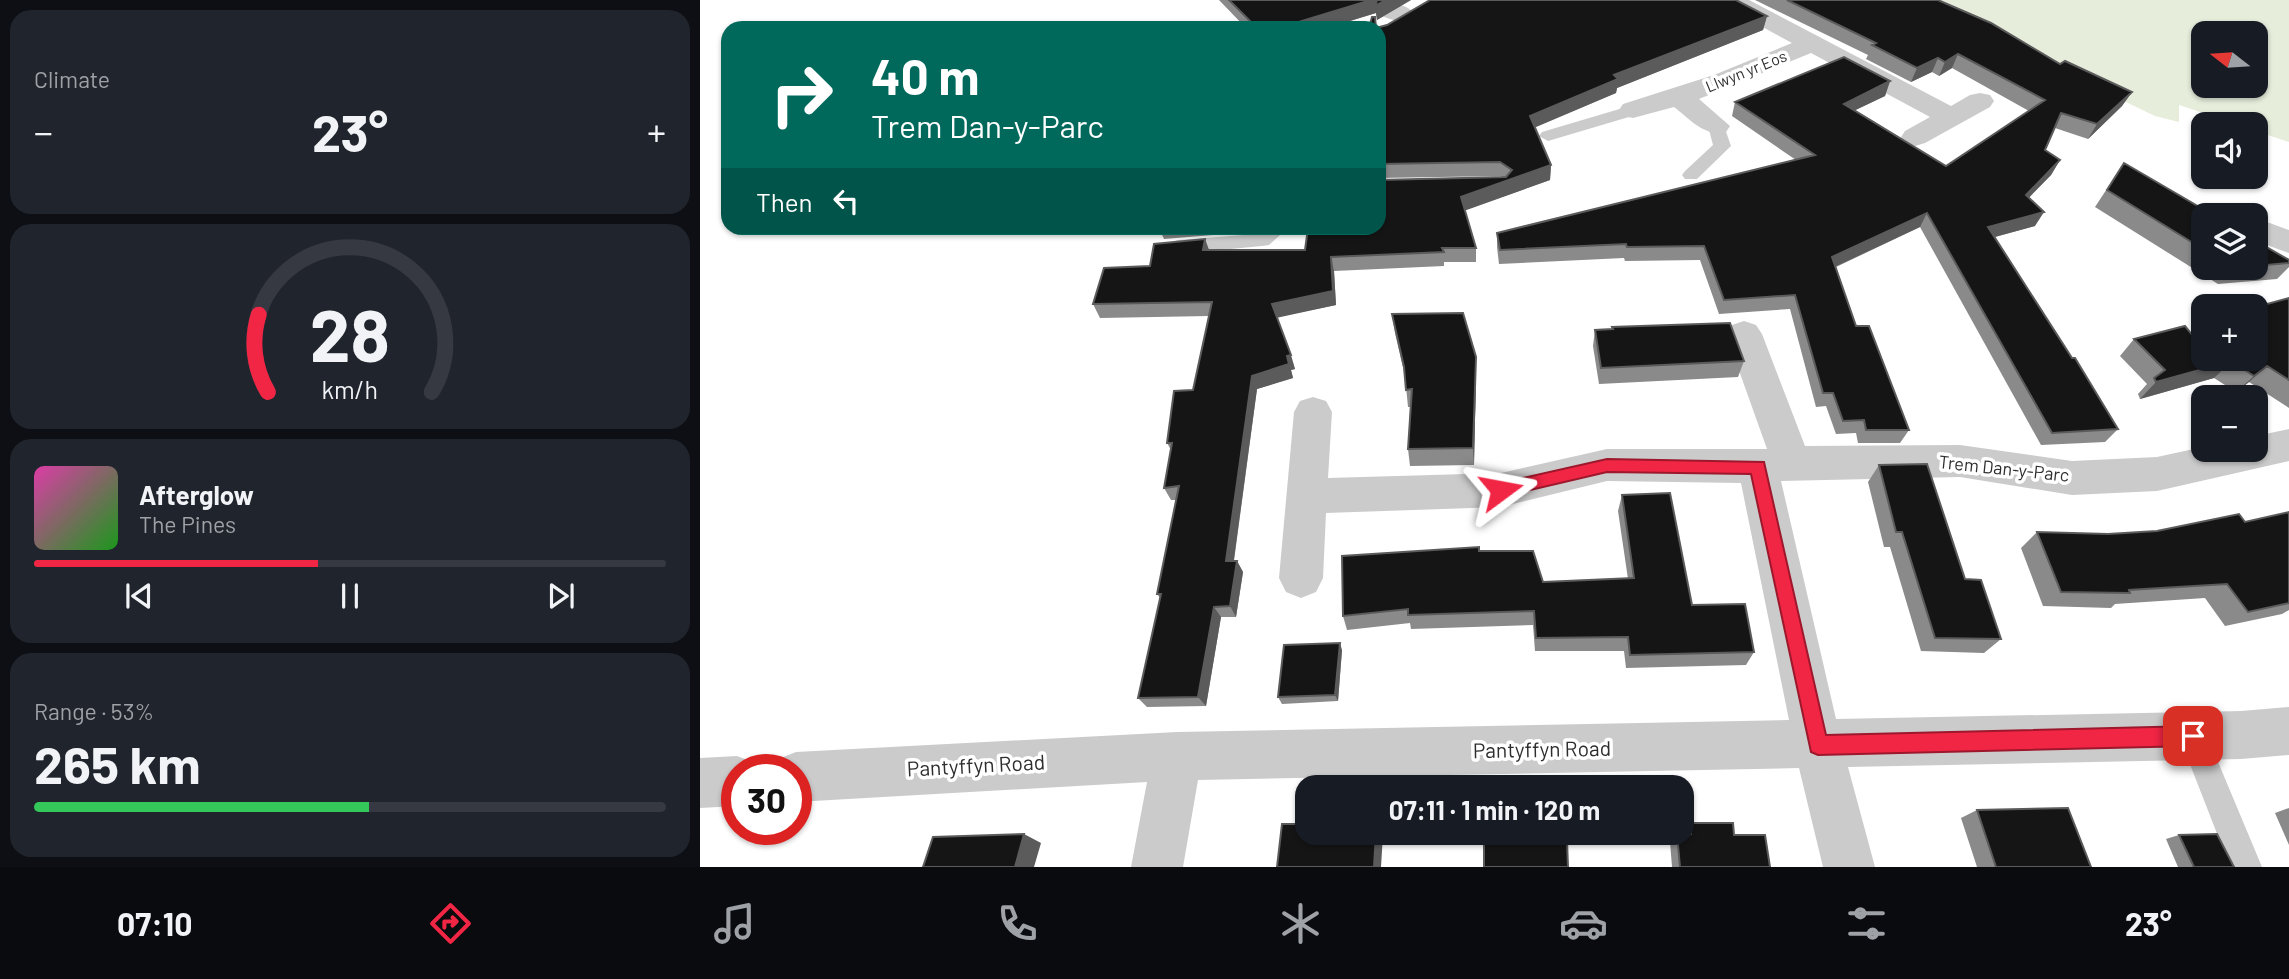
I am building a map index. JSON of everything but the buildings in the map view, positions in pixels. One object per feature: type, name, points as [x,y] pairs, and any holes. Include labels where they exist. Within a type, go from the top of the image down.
[{"type":"street","points":[[1371,0],[1414,11],[1386,28]]},
{"type":"street","name":"Llwyn yr Eos","points":[[1731,0],[1951,117]]},
{"type":"street","name":"Llwyn yr Eos","points":[[1633,110],[1748,72],[1812,43]]},
{"type":"street","name":"Llwyn yr Eos","points":[[1679,97],[1716,126]]},
{"type":"street","points":[[1915,138],[1980,102]]},
{"type":"street","points":[[2268,234],[2289,242]]},
{"type":"street","points":[[1744,334],[1775,465],[1818,745],[1849,867]]},
{"type":"street","points":[[1301,578],[1313,412]]},
{"type":"street","name":"Trem Dan-y-Parc","points":[[1309,496],[1501,490],[1607,466],[1960,461],[2072,478],[2157,474],[2289,445]]},
{"type":"street","name":"Pantyffyn Road","points":[[812,776],[1177,757],[1818,745],[2193,736],[2289,731]]},
{"type":"street","points":[[1157,867],[1177,757]]},
{"type":"street","points":[[700,783],[721,782]]},
{"type":"lane","points":[[1548,136],[1633,110]]},
{"type":"lane","points":[[1691,175],[1722,146],[1716,126]]},
{"type":"lane","points":[[1153,248],[1262,240],[1269,235]]},
{"type":"lane","points":[[2193,736],[2246,867]]},
{"type":"green space","points":[[1913,0],[2289,0],[2289,142],[2268,135],[2268,112],[2200,112],[2179,105],[2179,122],[2155,116]]},
{"type":"route","points":[[1501,490],[1607,466],[1758,467],[1818,745],[2193,736]]}]
